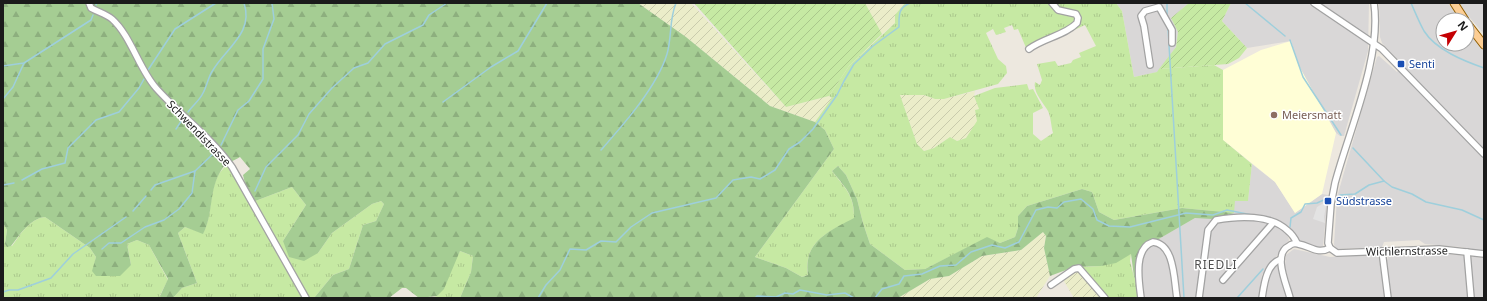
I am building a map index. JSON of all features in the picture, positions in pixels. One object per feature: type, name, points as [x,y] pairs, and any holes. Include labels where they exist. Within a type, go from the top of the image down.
[{"type":"main road","points":[[1454,3],[1460,12]]},
{"type":"main road","points":[[1475,33],[1484,44]]},
{"type":"street","name":"Schwendistrasse","points":[[89,3],[91,8],[113,20],[135,52],[144,73],[156,88],[223,154],[232,167],[306,298]]},
{"type":"street","points":[[1029,49],[1043,40],[1069,29],[1077,23],[1079,19],[1076,14],[1058,10],[1052,3]]},
{"type":"street","points":[[1314,3],[1374,43],[1484,154]]},
{"type":"street","points":[[1330,248],[1328,243],[1328,228],[1335,184],[1372,59],[1374,43],[1374,3]]},
{"type":"street","points":[[1150,65],[1141,16],[1145,11],[1158,5],[1172,30],[1172,43]]},
{"type":"street","points":[[1199,298],[1208,230],[1212,223],[1222,219],[1253,218],[1273,223],[1288,231],[1298,243],[1286,247],[1281,254],[1290,298]]},
{"type":"street","points":[[1223,280],[1273,223]]},
{"type":"street","points":[[1141,298],[1139,283],[1141,252],[1143,247],[1153,242],[1162,245],[1169,256],[1177,298]]},
{"type":"street","name":"Wichlernstrasse","points":[[1298,243],[1320,252],[1330,248],[1337,253],[1439,249],[1484,254]]},
{"type":"street","points":[[1382,251],[1388,298]]},
{"type":"street","points":[[1467,252],[1471,298]]},
{"type":"street","points":[[1262,298],[1264,281],[1268,271],[1275,261],[1281,259]]},
{"type":"street","points":[[1051,285],[1074,269],[1079,268],[1105,298]]},
{"type":"shaded area","points":[[638,3],[691,3],[786,107],[829,96],[832,98],[815,122],[770,106],[686,37]]},
{"type":"shaded area","points":[[865,3],[905,3],[896,14],[895,23],[882,34]]},
{"type":"shaded area","points":[[1116,3],[1189,3],[1171,18],[1178,32],[1176,47],[1158,72],[1134,77],[1122,11]]},
{"type":"shaded area","points":[[1231,3],[1369,3],[1368,51],[1344,136],[1340,136],[1336,133],[1315,97],[1298,64],[1291,41],[1247,48],[1222,21]]},
{"type":"shaded area","points":[[1379,3],[1448,3],[1454,12],[1435,12],[1435,52],[1475,52],[1475,40],[1484,51],[1484,252],[1461,247],[1425,244],[1419,240],[1384,242],[1382,247],[1337,249],[1334,245],[1337,197],[1377,57],[1379,56],[1397,72],[1403,65],[1382,43],[1380,37]]},
{"type":"shaded area","points":[[1460,3],[1484,3],[1484,34],[1475,24],[1475,12],[1465,12]]},
{"type":"shaded area","name":"Meiersmatt","points":[[1291,41],[1298,64],[1336,133],[1322,194],[1295,213],[1275,182],[1223,140],[1223,70],[1261,50]]},
{"type":"shaded area","points":[[975,91],[974,96],[979,109],[975,110],[978,121],[966,138],[957,141],[950,137],[934,148],[924,151],[917,144],[900,95],[924,95],[935,99],[944,99]]},
{"type":"shaded area","points":[[1252,164],[1275,182],[1295,213],[1322,194],[1328,195],[1323,246],[1318,248],[1302,242],[1289,230],[1287,234],[1289,240],[1262,275],[1259,298],[1143,298],[1140,287],[1141,260],[1148,245],[1195,218],[1200,218],[1235,201],[1248,200]]},
{"type":"shaded area","points":[[1327,201],[1324,217],[1325,223],[1313,219],[1317,207]]},
{"type":"shaded area","points":[[1043,232],[1046,235],[1044,248],[1050,276],[1036,298],[898,298],[930,279],[949,276],[982,256],[1021,250]]},
{"type":"shaded area","points":[[1294,249],[1330,257],[1376,255],[1379,258],[1385,298],[1293,298],[1285,267],[1286,255]]},
{"type":"shaded area","points":[[1439,253],[1484,258],[1484,298],[1391,298],[1386,263],[1389,255]]},
{"type":"shaded area","points":[[1275,264],[1279,266],[1288,298],[1264,298],[1267,278]]},
{"type":"shaded area","points":[[1077,269],[1104,298],[1074,298],[1062,278]]},
{"type":"green space","points":[[3,3],[638,3],[686,37],[770,106],[815,122],[825,130],[834,149],[755,257],[786,268],[802,277],[808,275],[810,254],[820,239],[827,233],[854,218],[851,198],[845,187],[832,171],[838,166],[846,175],[857,199],[870,244],[905,270],[925,269],[987,237],[1000,243],[1015,237],[1018,228],[1018,216],[1027,206],[1082,189],[1092,192],[1099,212],[1114,220],[1182,208],[1234,213],[1213,219],[1195,218],[1157,240],[1145,242],[1140,251],[1137,282],[1134,277],[1131,254],[1116,263],[1101,266],[1074,267],[1050,276],[1044,248],[1046,236],[1043,232],[1021,250],[982,256],[949,276],[930,279],[898,298],[460,298],[471,272],[473,256],[460,251],[444,289],[437,296],[419,298],[406,288],[402,288],[389,298],[314,298],[333,275],[349,269],[363,225],[376,221],[384,204],[381,201],[372,204],[332,233],[318,253],[304,261],[289,257],[283,241],[306,205],[292,187],[253,202],[247,192],[243,175],[250,169],[240,157],[223,167],[218,177],[213,194],[209,218],[203,234],[185,227],[178,233],[197,283],[182,288],[173,298],[162,298],[160,296],[168,279],[149,245],[137,240],[127,244],[131,265],[120,276],[96,276],[92,271],[96,257],[90,248],[45,217],[39,218],[30,224],[11,246],[7,247],[5,244],[7,230],[3,223]]},
{"type":"green space","points":[[694,3],[865,3],[882,34],[849,66],[829,96],[786,107]]},
{"type":"green space","points":[[905,3],[1051,3],[1058,12],[1071,14],[1077,19],[1074,23],[1063,30],[1027,50],[1018,29],[1014,30],[1012,25],[1004,28],[1006,32],[996,35],[993,29],[986,33],[998,59],[1006,66],[1007,73],[998,84],[944,99],[935,99],[924,95],[900,95],[917,144],[924,151],[934,148],[950,137],[957,141],[966,138],[977,121],[975,110],[979,109],[974,96],[995,88],[1027,84],[1029,90],[1033,89],[1043,108],[1033,113],[1033,134],[1041,141],[1053,133],[1049,113],[1035,90],[1035,82],[1040,85],[1042,80],[1037,64],[1055,61],[1058,66],[1071,63],[1073,60],[1081,57],[1079,53],[1096,46],[1085,25],[1070,32],[1068,31],[1079,22],[1080,17],[1073,11],[1058,9],[1054,3],[1116,3],[1122,11],[1134,77],[1157,72],[1159,69],[1214,65],[1223,70],[1223,140],[1252,164],[1248,201],[1235,201],[1234,213],[1182,208],[1114,220],[1099,212],[1092,192],[1082,189],[1027,206],[1018,216],[1018,228],[1015,237],[1000,243],[987,238],[925,269],[905,270],[870,244],[857,199],[846,175],[838,166],[832,171],[851,198],[854,219],[827,233],[814,246],[810,254],[808,275],[802,277],[786,268],[755,257],[834,149],[825,130],[815,122],[832,98],[829,96],[849,66],[895,23],[895,15]]},
{"type":"green space","points":[[1189,3],[1231,3],[1222,21],[1247,48],[1239,58],[1228,64],[1159,69],[1176,47],[1178,32],[1171,18]]},
{"type":"green space","points":[[229,164],[305,298],[173,298],[182,288],[197,283],[178,233],[185,227],[203,233],[207,225],[217,178],[222,170]]},
{"type":"green space","points":[[292,187],[306,205],[283,241],[318,253],[332,233],[372,204],[381,201],[384,204],[376,221],[363,225],[349,269],[333,275],[314,298],[307,298],[253,202]]},
{"type":"green space","points":[[45,217],[90,248],[96,257],[93,271],[131,265],[127,244],[137,240],[149,245],[168,280],[160,295],[162,298],[3,298],[3,223],[7,230],[5,244],[12,246],[30,224],[39,218]]},
{"type":"green space","points":[[460,251],[473,256],[471,272],[460,298],[431,298],[437,296]]},
{"type":"green space","points":[[1131,254],[1130,261],[1134,277],[1137,282],[1139,298],[1107,298],[1080,267],[1101,266]]},
{"type":"waterway","points":[[148,70],[175,29],[216,3]]},
{"type":"waterway","points":[[188,112],[202,96],[210,76],[218,62],[242,32],[246,14],[244,3]]},
{"type":"waterway","points":[[221,145],[238,110],[249,101],[263,79],[263,49],[274,19],[272,3]]},
{"type":"waterway","points":[[255,191],[266,167],[298,135],[309,114],[332,88],[354,68],[368,63],[385,44],[423,25],[429,15],[447,3]]},
{"type":"waterway","points":[[443,102],[491,67],[518,51],[547,3]]},
{"type":"waterway","points":[[601,150],[638,105],[656,79],[669,48],[672,16],[676,3]]},
{"type":"waterway","points":[[538,298],[546,285],[560,270],[570,249],[586,250],[601,241],[616,242],[631,227],[652,213],[716,198],[733,180],[751,177],[760,179],[775,170],[789,149],[800,142],[813,129],[837,95],[854,64],[873,46],[899,27],[900,12],[903,7],[910,3]]},
{"type":"waterway","points":[[1167,3],[1167,17]]},
{"type":"waterway","points":[[1245,3],[1285,36]]},
{"type":"waterway","points":[[1411,3],[1424,31],[1429,38],[1451,54],[1484,68]]},
{"type":"waterway","points":[[3,66],[24,63],[91,20],[93,15]]},
{"type":"waterway","points":[[1168,28],[1184,298]]},
{"type":"waterway","points":[[1290,40],[1303,77],[1341,135]]},
{"type":"waterway","points":[[3,99],[13,87],[24,63]]},
{"type":"waterway","points":[[22,180],[42,169],[65,163],[68,148],[96,120],[119,112],[139,88],[144,79]]},
{"type":"waterway","points":[[176,129],[182,120]]},
{"type":"waterway","points":[[1353,148],[1384,181],[1392,187],[1412,194],[1426,202],[1462,210],[1484,220]]},
{"type":"waterway","points":[[151,190],[155,185],[195,171],[214,153]]},
{"type":"waterway","points":[[102,249],[109,243],[121,243],[145,227],[164,220],[179,209],[192,193],[195,171]]},
{"type":"waterway","points":[[1340,195],[1355,194],[1369,185],[1384,181]]},
{"type":"waterway","points":[[3,185],[14,183]]},
{"type":"waterway","points":[[133,211],[146,196]]},
{"type":"waterway","points":[[875,298],[882,289],[899,284],[904,276],[922,274],[940,266],[956,265],[971,252],[992,245],[1005,248],[1019,242],[1036,210],[1048,207],[1057,208],[1064,202],[1081,199],[1093,209],[1097,220],[1109,226],[1130,227],[1186,213],[1213,215],[1227,210],[1252,215]]},
{"type":"waterway","points":[[1290,227],[1291,218],[1301,212],[1305,204],[1317,203],[1326,199]]},
{"type":"waterway","points":[[3,292],[18,290],[51,278],[73,254],[126,217]]},
{"type":"waterway","points":[[1237,298],[1263,269]]},
{"type":"waterway","points":[[755,298],[757,296],[776,297],[785,293],[793,294],[800,290],[827,295],[845,293],[854,298]]},
{"type":"place","name":"Senti","points":[[1401,64]]},
{"type":"place","name":"Meiersmatt","points":[[1274,115]]},
{"type":"place","name":"Südstrasse","points":[[1328,201]]},
{"type":"district","name":"RIEDLI","points":[[1216,265]]}]
